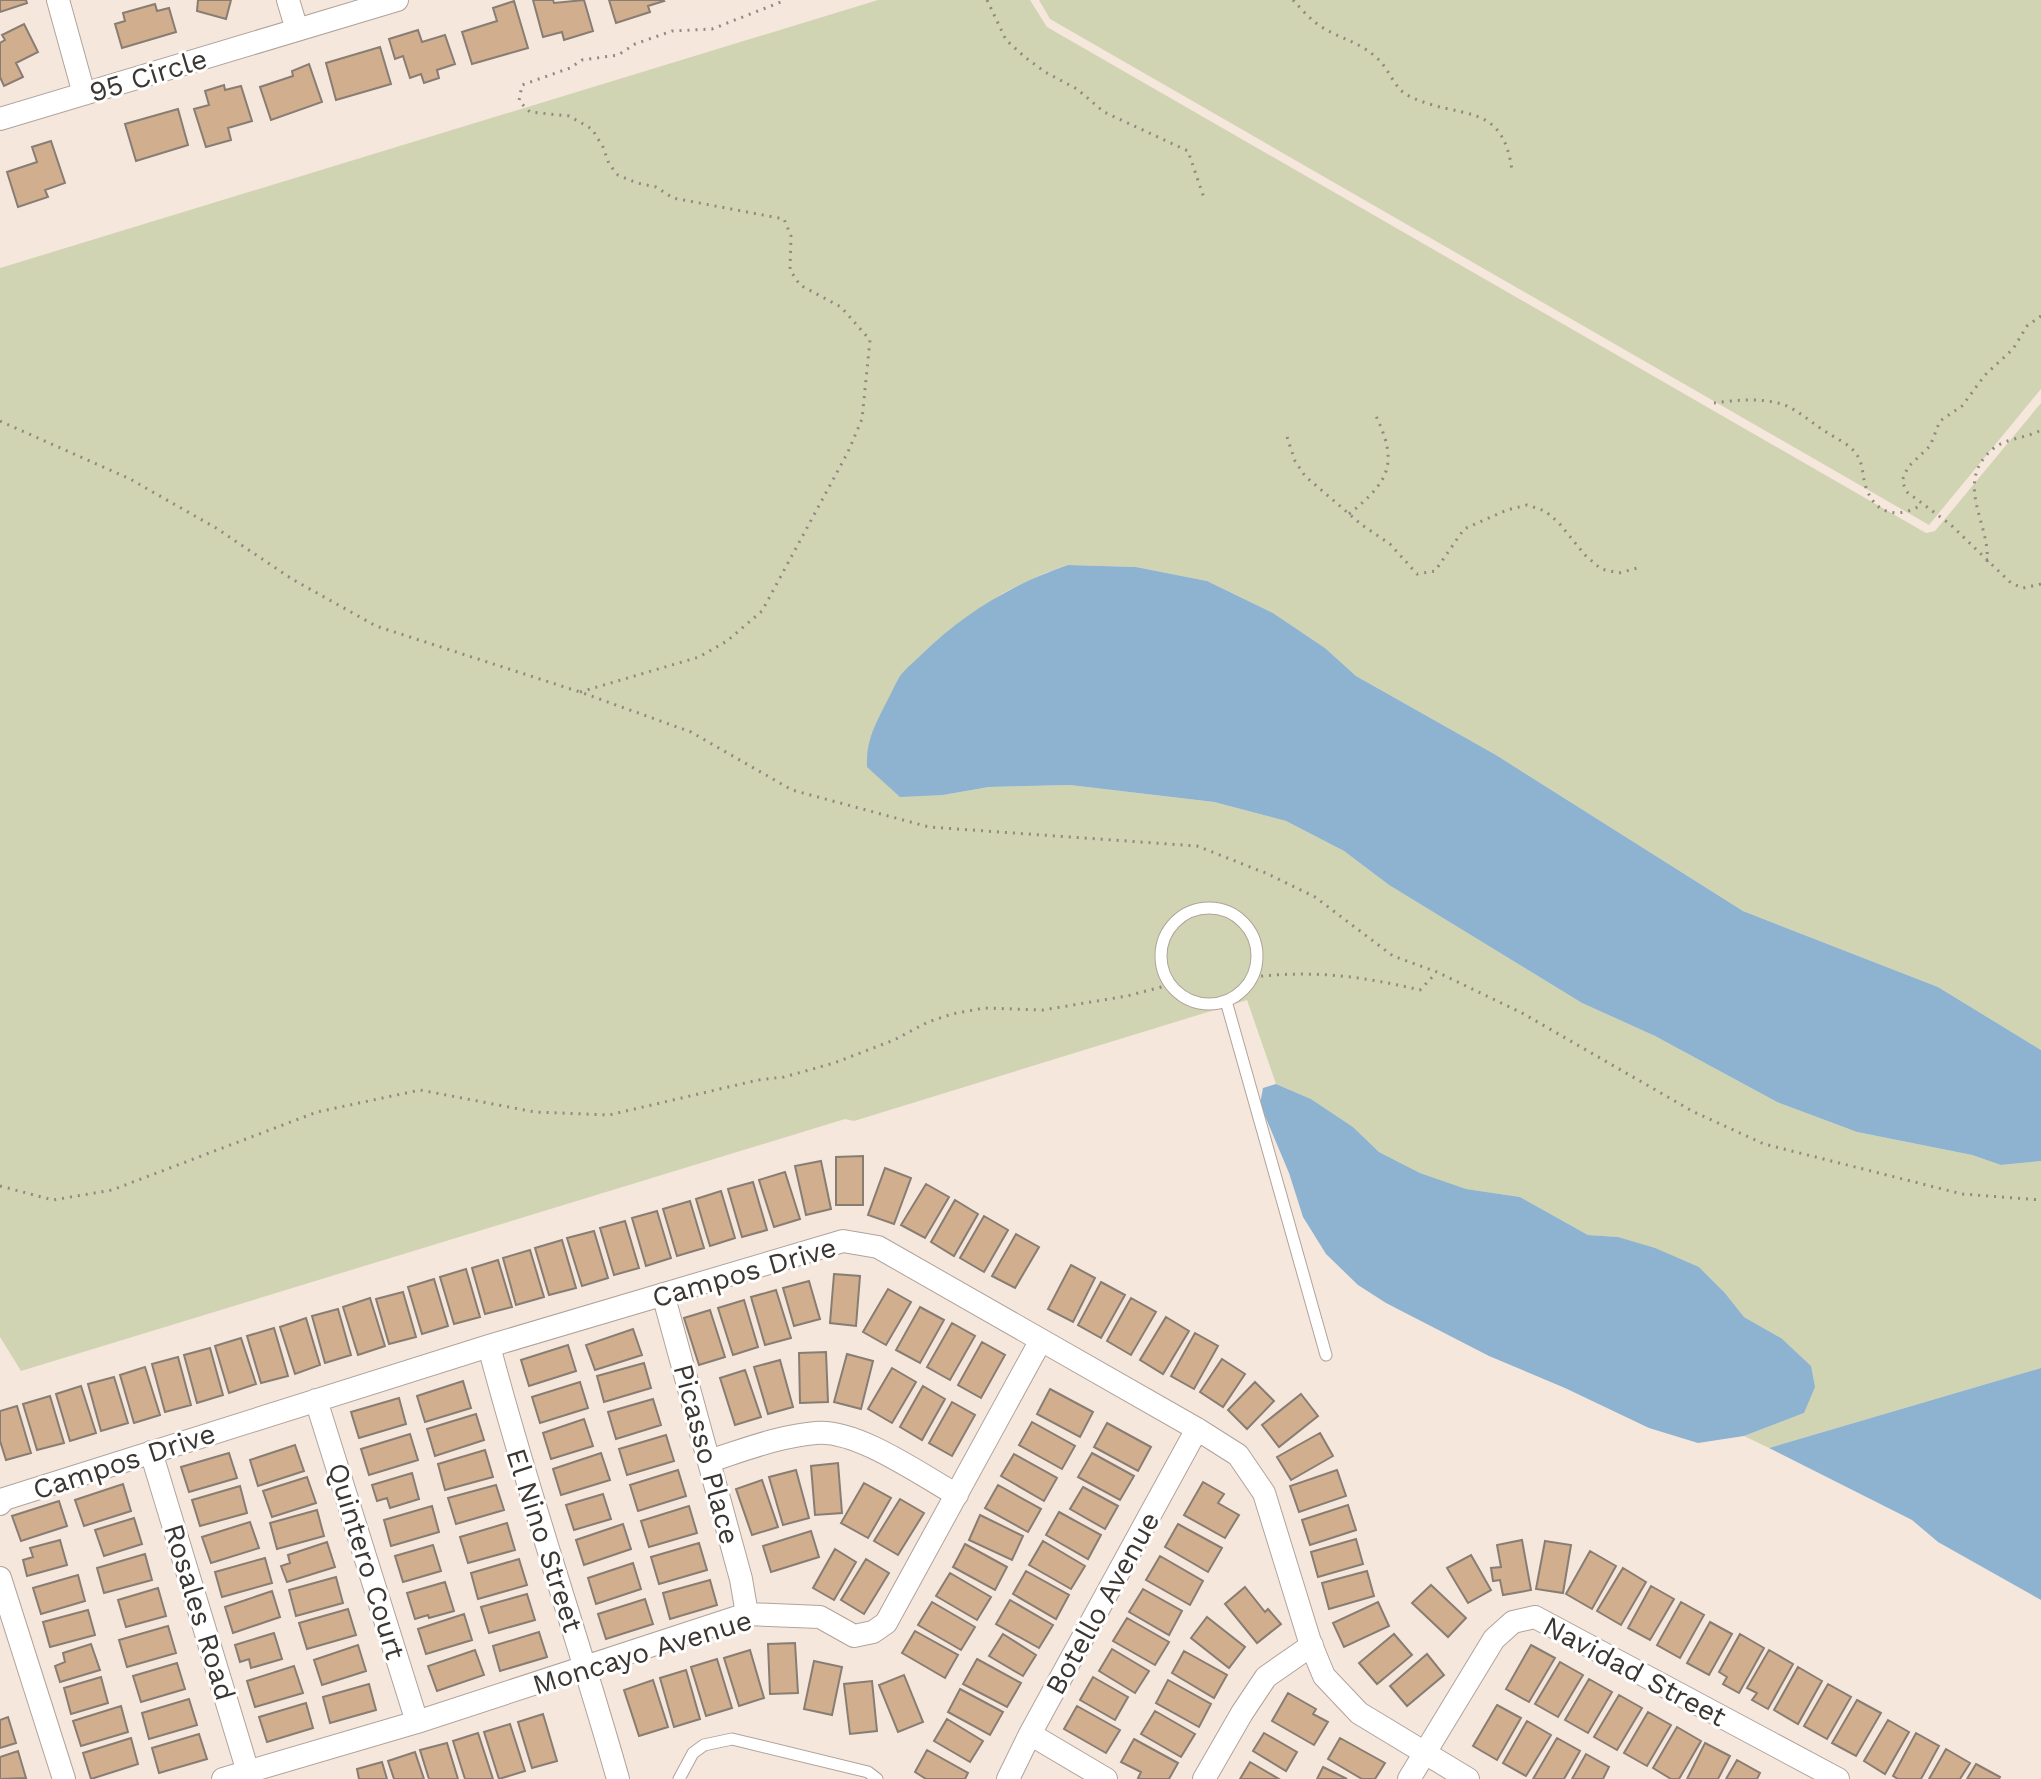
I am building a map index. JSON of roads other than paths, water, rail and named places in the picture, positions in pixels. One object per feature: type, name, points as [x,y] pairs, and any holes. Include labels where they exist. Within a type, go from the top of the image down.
[{"type":"street","points":[[58,0],[84,94]]},
{"type":"street","points":[[288,0],[297,30]]},
{"type":"street","name":"95 Circle","points":[[0,119],[397,0]]},
{"type":"street","name":"Campos Drive","points":[[0,1504],[4,1499],[489,1346],[843,1241],[878,1247],[1238,1455],[1264,1493],[1324,1676],[1359,1713],[1468,1779]]},
{"type":"street","name":"Picasso Place","points":[[663,1294],[741,1579],[747,1614]]},
{"type":"street","name":"Moncayo Avenue","points":[[223,1779],[417,1722],[747,1614],[820,1617],[854,1636],[873,1632],[886,1623],[1041,1340]]},
{"type":"street","name":"El Nino Street","points":[[489,1346],[515,1447],[586,1667],[618,1779]]},
{"type":"street","name":"Quintero Court","points":[[316,1400],[417,1722]]},
{"type":"street","name":"Botello Avenue","points":[[1008,1779],[1197,1429]]},
{"type":"street","points":[[709,1461],[748,1446],[818,1432],[838,1434],[858,1440],[957,1495]]},
{"type":"street","name":"Rosales Road","points":[[151,1452],[248,1772]]},
{"type":"street","points":[[0,1578],[64,1779]]},
{"type":"street","name":"Navidad Street","points":[[1409,1779],[1494,1639],[1513,1622],[1535,1617],[1838,1779]]},
{"type":"street","points":[[1204,1779],[1266,1677],[1312,1645]]},
{"type":"street","points":[[1030,1734],[1106,1779]]},
{"type":"lane","points":[[1212,907],[1241,919],[1251,931],[1256,946],[1257,962],[1253,977],[1237,996],[1226,1001],[1210,1005],[1180,996],[1169,985],[1162,971],[1162,940],[1170,926],[1182,915],[1196,909],[1212,907]]},
{"type":"lane","points":[[1226,1001],[1326,1355]]},
{"type":"lane","points":[[679,1779],[693,1753],[704,1745],[732,1739],[868,1772],[877,1779]]},
{"type":"water","points":[[1068,565],[1136,567],[1207,581],[1273,613],[1325,648],[1356,676],[1496,755],[1743,911],[1938,987],[2041,1050],[2041,1161],[2001,1165],[1972,1155],[1857,1132],[1777,1102],[1655,1036],[1582,1003],[1389,885],[1344,851],[1286,821],[1214,802],[1070,785],[989,787],[943,795],[900,797],[867,767],[867,758],[873,730],[900,676],[938,639],[990,601]]},
{"type":"water","points":[[1276,1084],[1311,1099],[1353,1127],[1379,1152],[1420,1173],[1466,1189],[1520,1197],[1588,1235],[1618,1237],[1655,1248],[1699,1267],[1744,1317],[1781,1338],[1811,1366],[1815,1387],[1804,1413],[1744,1436],[1698,1443],[1649,1428],[1489,1356],[1386,1303],[1358,1285],[1326,1254],[1303,1217],[1289,1173],[1260,1104],[1263,1088]]},
{"type":"water","points":[[2041,1368],[2041,1600],[1938,1542],[1912,1520],[1769,1448]]}]
